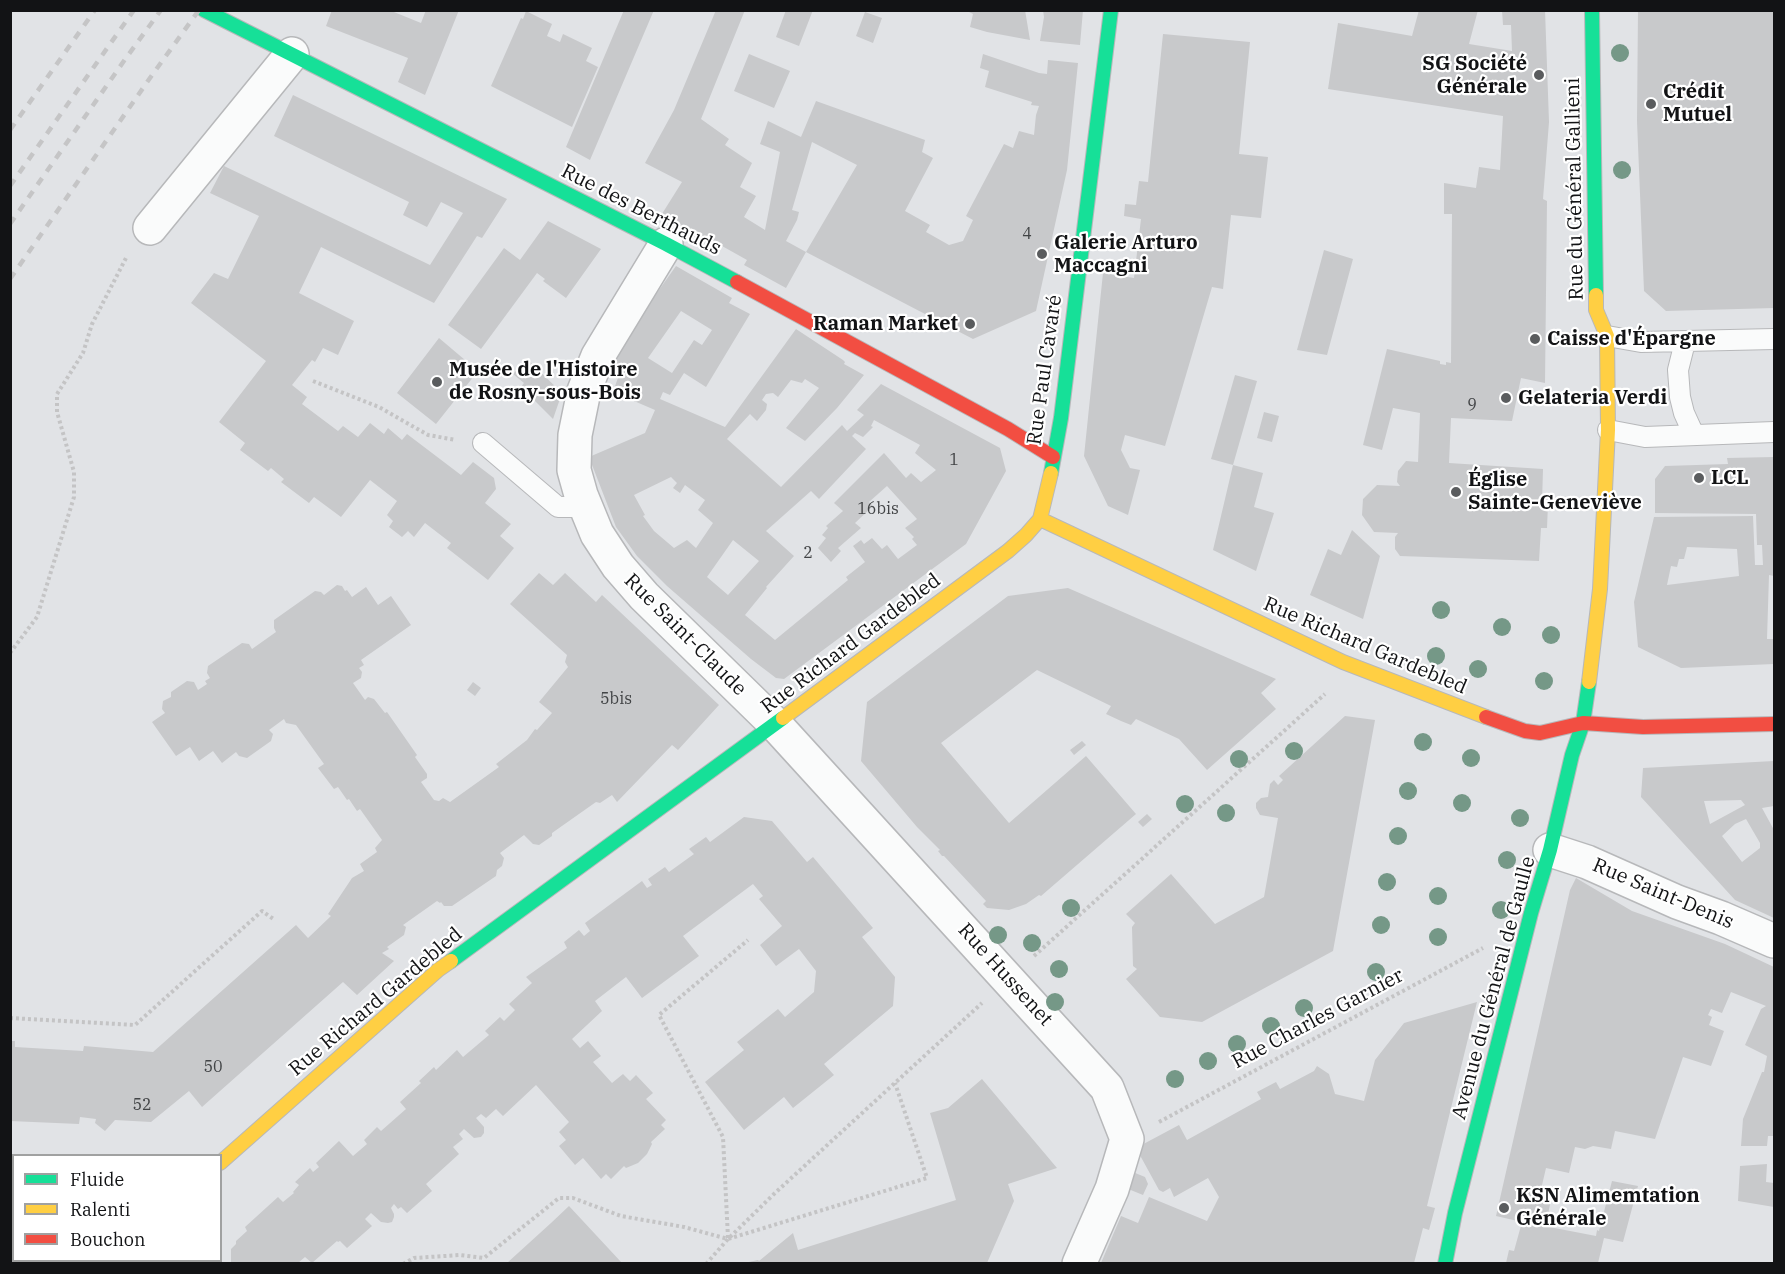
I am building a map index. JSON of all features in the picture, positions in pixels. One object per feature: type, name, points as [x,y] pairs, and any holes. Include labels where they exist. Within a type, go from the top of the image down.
[{"type":"main road","name":"Rue des Berthauds","points":[[204,10],[666,244],[1008,429],[1053,457]]},
{"type":"main road","name":"Rue Paul Cavaré","points":[[1040,519],[1051,477],[1062,418],[1111,10]]},
{"type":"main road","name":"Rue du Général Gallieni","points":[[1583,723],[1600,589],[1608,430],[1607,336],[1596,310],[1592,10]]},
{"type":"main road","name":"Rue Richard Gardebled","points":[[222,1161],[438,970],[1008,551],[1040,519],[1342,662],[1525,731],[1540,733],[1583,723],[1643,727],[1774,723]]},
{"type":"main road","name":"Avenue du Général de Gaulle","points":[[1445,1263],[1455,1213],[1526,931],[1550,849],[1572,755],[1583,723]]},
{"type":"street","points":[[150,228],[292,54]]},
{"type":"street","name":"Rue Saint-Claude","points":[[666,244],[598,356],[584,391],[575,435],[574,470],[597,534],[618,566],[644,596],[775,724]]},
{"type":"street","name":"Rue Hussenet","points":[[775,724],[1107,1088],[1127,1139]]},
{"type":"street","name":"Rue Saint-Denis","points":[[1550,849],[1587,862],[1677,902],[1774,941]]},
{"type":"street","points":[[1079,1263],[1112,1189],[1127,1139]]},
{"type":"lane","points":[[1607,336],[1641,342],[1774,339]]},
{"type":"lane","points":[[1685,342],[1678,370],[1680,397],[1694,435]]},
{"type":"lane","points":[[1608,430],[1645,437],[1774,432]]},
{"type":"lane","points":[[483,442],[558,507],[586,507]]},
{"type":"path","points":[[10,653],[37,617],[74,497],[74,472],[57,412],[57,394],[82,353],[92,324],[111,285],[131,250],[150,228]]},
{"type":"path","points":[[313,381],[379,407],[428,435]]},
{"type":"path","points":[[10,1018],[135,1025],[262,911],[275,920]]},
{"type":"path","name":"Rue Charles Garnier","points":[[1127,1139],[1495,942],[1526,931]]},
{"type":"path","points":[[728,1239],[723,1137],[659,1016],[748,940]]},
{"type":"path","points":[[403,1263],[414,1258],[460,1255],[484,1261],[560,1198],[573,1198],[621,1216],[684,1227],[728,1239],[927,1178],[896,1083]]},
{"type":"building","points":[[332,10],[389,10],[421,23],[426,10],[459,10],[425,95],[398,82],[408,58],[326,26]]},
{"type":"building","points":[[624,10],[654,10],[590,160],[566,147]]},
{"type":"building","points":[[716,10],[745,10],[701,119],[729,139],[725,145],[752,163],[740,187],[756,196],[744,217],[765,230],[780,152],[760,144],[768,121],[801,137],[816,101],[925,140],[922,152],[933,158],[905,211],[930,225],[926,232],[949,245],[963,241],[973,220],[966,216],[1004,144],[1013,148],[1019,131],[1034,135],[1039,106],[985,87],[989,71],[980,68],[983,54],[1047,74],[1048,60],[1078,63],[1067,170],[1036,311],[973,339],[806,252],[786,288],[744,265],[747,260],[706,237],[703,242],[660,217],[682,182],[645,163],[674,110]],"holes":[[[812,142],[857,165],[806,252],[786,241],[797,220],[799,212],[792,210]]]},
{"type":"building","points":[[786,10],[813,10],[799,46],[776,37]]},
{"type":"building","points":[[965,10],[1025,10],[1030,40],[970,27],[973,14]]},
{"type":"building","points":[[1043,10],[1083,10],[1080,45],[1040,41]]},
{"type":"building","points":[[1419,10],[1478,10],[1469,44],[1512,51],[1511,25],[1503,25],[1502,10],[1545,10],[1549,122],[1543,199],[1547,201],[1545,383],[1521,378],[1512,421],[1451,418],[1449,463],[1543,469],[1542,503],[1548,504],[1547,528],[1541,528],[1539,561],[1400,556],[1395,549],[1395,537],[1398,533],[1374,532],[1362,515],[1363,499],[1377,485],[1400,486],[1397,482],[1398,471],[1406,461],[1418,462],[1420,413],[1393,408],[1382,450],[1363,445],[1387,349],[1440,361],[1440,364],[1451,363],[1452,214],[1444,214],[1444,183],[1476,188],[1479,167],[1500,170],[1503,116],[1328,89],[1338,23],[1412,36]]},
{"type":"building","points":[[1638,10],[1774,10],[1774,308],[1666,311],[1644,291],[1637,121]]},
{"type":"building","points":[[526,11],[552,24],[547,36],[560,42],[563,34],[592,48],[586,61],[598,67],[572,127],[491,86]]},
{"type":"building","points":[[865,12],[882,18],[873,43],[856,36]]},
{"type":"building","points":[[1163,34],[1250,42],[1239,154],[1268,157],[1261,218],[1231,215],[1223,289],[1212,287],[1165,446],[1125,435],[1121,450],[1130,468],[1140,470],[1128,515],[1108,506],[1084,456],[1103,273],[1134,278],[1141,219],[1124,216],[1125,204],[1136,205],[1139,181],[1148,182]]},
{"type":"building","points":[[749,54],[790,71],[774,108],[734,91]]},
{"type":"building","points":[[293,95],[507,199],[482,238],[477,236],[434,303],[321,247],[299,293],[354,321],[338,355],[323,348],[315,362],[312,360],[292,385],[307,397],[302,404],[338,431],[343,426],[358,437],[370,423],[384,434],[388,428],[402,440],[407,434],[461,475],[473,462],[494,478],[496,489],[485,503],[511,524],[500,536],[514,548],[488,580],[447,548],[451,543],[425,523],[414,537],[408,531],[402,537],[389,527],[393,521],[387,515],[397,501],[370,480],[341,517],[314,497],[309,503],[281,482],[284,479],[271,468],[268,471],[240,450],[245,443],[219,422],[266,361],[191,303],[214,273],[228,279],[259,216],[210,193],[224,166],[430,265],[463,213],[441,202],[427,227],[403,215],[409,202],[274,136]]},
{"type":"building","points":[[548,221],[601,249],[566,298],[543,281],[545,279],[537,273],[481,349],[448,325],[504,248],[520,260]]},
{"type":"building","points":[[1324,250],[1353,259],[1327,355],[1297,350]]},
{"type":"building","points":[[676,266],[732,298],[729,303],[750,314],[706,387],[684,373],[670,395],[663,392],[660,399],[725,427],[796,329],[843,360],[844,364],[864,375],[837,408],[805,441],[786,428],[819,388],[805,379],[802,383],[791,380],[778,397],[773,393],[766,394],[762,400],[767,404],[766,410],[757,421],[750,414],[727,439],[781,487],[842,425],[847,431],[864,415],[857,410],[881,384],[1000,448],[1006,471],[966,544],[784,679],[776,678],[667,586],[637,556],[616,527],[589,457],[645,433],[655,410],[613,392],[620,372],[608,366],[617,349]],"holes":[[[681,311],[712,330],[702,345],[694,340],[672,373],[648,358]],[[874,420],[920,445],[915,453],[936,470],[921,482],[911,473],[906,478],[884,453],[834,503],[843,511],[826,526],[828,528],[822,535],[826,538],[818,548],[831,562],[841,551],[838,548],[861,528],[855,523],[873,506],[869,502],[887,486],[917,519],[905,528],[914,537],[912,539],[917,545],[898,559],[887,545],[882,549],[872,538],[864,544],[861,540],[853,546],[865,562],[846,577],[848,580],[775,640],[745,615],[794,556],[766,531],[811,491],[819,499],[866,449],[852,436],[855,433],[863,437],[873,427],[871,426]],[[671,477],[677,483],[673,488],[680,493],[685,485],[705,500],[698,510],[713,523],[696,548],[687,540],[674,548],[654,531],[643,516],[645,515],[634,495]],[[733,540],[759,561],[728,595],[707,577]]]},
{"type":"building","name":"Musée de l'Histoire de Rosny-sous-Bois","points":[[439,338],[478,371],[436,424],[397,393]]},
{"type":"building","points":[[527,359],[562,393],[553,419],[521,387],[524,383],[513,374]]},
{"type":"building","points":[[1235,375],[1257,381],[1233,465],[1211,459]]},
{"type":"building","points":[[1264,412],[1279,416],[1272,442],[1257,438]]},
{"type":"building","points":[[1774,457],[1774,576],[1769,575],[1767,639],[1774,639],[1774,664],[1681,668],[1638,647],[1634,602],[1654,517],[1753,516],[1755,565],[1763,565],[1762,545],[1757,545],[1756,514],[1655,513],[1655,479],[1665,466],[1728,464],[1727,458]],"holes":[[[1687,547],[1737,549],[1739,576],[1667,585],[1671,566],[1677,567],[1679,559],[1684,559]]]},
{"type":"building","points":[[1233,465],[1263,473],[1254,507],[1274,513],[1256,571],[1213,550]]},
{"type":"building","points":[[1352,530],[1380,556],[1363,619],[1310,595],[1328,549],[1341,555]]},
{"type":"building","points":[[539,573],[553,585],[565,573],[596,602],[602,595],[719,705],[678,750],[672,745],[617,802],[612,795],[600,803],[596,802],[539,845],[533,844],[524,835],[500,853],[504,858],[496,876],[452,906],[444,906],[437,901],[403,925],[406,927],[404,935],[382,953],[394,961],[357,995],[343,982],[202,1107],[189,1091],[151,1122],[115,1120],[105,1131],[95,1123],[96,1119],[80,1117],[79,1124],[10,1121],[10,1041],[15,1041],[15,1047],[83,1051],[84,1046],[153,1052],[296,925],[308,938],[331,916],[328,914],[352,878],[364,871],[360,864],[377,852],[375,848],[382,840],[360,809],[357,811],[338,787],[334,789],[318,768],[324,764],[296,725],[286,723],[284,719],[269,730],[273,734],[271,741],[247,758],[239,756],[236,752],[222,763],[213,751],[199,761],[190,747],[176,756],[152,722],[165,713],[162,709],[163,701],[171,697],[171,692],[187,681],[194,682],[198,690],[207,684],[205,681],[210,678],[207,673],[208,666],[242,643],[249,644],[252,649],[276,632],[274,620],[315,591],[324,595],[337,585],[347,590],[352,597],[366,587],[378,605],[391,596],[411,625],[361,660],[364,665],[359,668],[362,672],[361,678],[353,683],[365,700],[368,697],[374,699],[385,713],[387,712],[417,755],[415,757],[427,774],[427,778],[421,782],[434,800],[439,801],[443,798],[450,802],[499,767],[496,764],[527,740],[552,713],[539,702],[568,667],[565,662],[567,655],[510,604]]},
{"type":"building","points":[[1068,588],[1276,679],[1261,693],[1276,709],[1207,770],[1179,739],[1136,719],[1131,725],[1106,714],[1111,706],[1037,670],[941,743],[1009,823],[1086,756],[1136,814],[1041,896],[1009,910],[987,908],[983,904],[986,901],[942,856],[938,851],[940,850],[917,827],[861,761],[867,702],[1008,596]]},
{"type":"building","points":[[473,682],[481,688],[475,696],[467,690]]},
{"type":"building","points":[[1345,716],[1375,720],[1333,951],[1202,1022],[1160,1017],[1126,979],[1137,969],[1133,966],[1132,927],[1135,923],[1126,914],[1171,874],[1215,924],[1264,897],[1278,818],[1260,815],[1256,803],[1261,798],[1268,797],[1270,784],[1274,780],[1278,785],[1283,780],[1279,776]]},
{"type":"building","points":[[1082,741],[1086,745],[1074,755],[1070,750]]},
{"type":"building","points":[[1774,761],[1774,806],[1762,808],[1774,830],[1774,918],[1735,900],[1641,797],[1643,768]],"holes":[[[1741,800],[1745,805],[1710,824],[1704,801]],[[1746,819],[1760,843],[1760,848],[1742,862],[1722,836],[1735,824]]]},
{"type":"building","points":[[1147,814],[1152,819],[1143,827],[1138,822]]},
{"type":"building","points":[[744,817],[772,821],[807,862],[813,857],[873,928],[862,937],[895,977],[893,1006],[824,1064],[834,1075],[793,1108],[784,1097],[744,1130],[705,1082],[744,1050],[737,1042],[778,1009],[785,1017],[814,992],[816,971],[799,949],[776,966],[760,945],[782,926],[759,899],[763,896],[753,884],[683,936],[699,956],[642,998],[626,977],[595,1001],[602,1011],[572,1039],[580,1048],[588,1041],[601,1056],[593,1062],[612,1083],[623,1074],[630,1081],[636,1075],[653,1093],[646,1099],[666,1120],[661,1125],[665,1129],[651,1142],[647,1154],[638,1163],[626,1168],[624,1166],[611,1179],[606,1174],[601,1179],[583,1158],[575,1165],[559,1146],[566,1140],[559,1132],[569,1122],[536,1085],[503,1116],[496,1109],[486,1118],[481,1114],[476,1118],[484,1127],[481,1137],[474,1138],[464,1129],[459,1134],[463,1139],[453,1147],[459,1154],[426,1184],[432,1191],[407,1213],[401,1207],[398,1209],[394,1204],[391,1208],[394,1214],[392,1222],[381,1222],[371,1213],[365,1219],[372,1226],[347,1248],[337,1241],[312,1263],[305,1257],[298,1263],[231,1262],[231,1249],[247,1231],[245,1227],[278,1197],[283,1202],[294,1193],[299,1185],[295,1182],[310,1168],[313,1172],[319,1167],[316,1163],[339,1141],[353,1156],[367,1144],[364,1140],[377,1127],[381,1131],[406,1109],[400,1102],[421,1083],[419,1081],[434,1067],[436,1070],[457,1050],[463,1057],[489,1035],[485,1031],[500,1017],[504,1021],[515,1010],[509,1004],[532,983],[526,977],[567,948],[564,942],[579,930],[584,936],[590,931],[585,923],[642,881],[647,888],[652,885],[648,879],[665,867],[669,872],[694,854],[689,849],[706,837],[710,842]]},
{"type":"building","points":[[1576,878],[1632,911],[1725,944],[1774,967],[1774,1136],[1768,1136],[1767,1146],[1741,1146],[1743,1119],[1762,1072],[1764,1072],[1767,1056],[1745,1045],[1761,1009],[1766,1006],[1731,992],[1722,1013],[1711,1009],[1708,1015],[1712,1017],[1709,1025],[1724,1031],[1711,1066],[1683,1057],[1655,1139],[1615,1131],[1611,1149],[1593,1146],[1585,1149],[1575,1147],[1569,1173],[1546,1168],[1539,1198],[1551,1200],[1546,1223],[1540,1222],[1539,1225],[1596,1236],[1612,1181],[1638,1186],[1623,1242],[1604,1238],[1598,1263],[1506,1263],[1509,1250],[1514,1251],[1522,1222],[1496,1216],[1570,890]]},
{"type":"building","points":[[1477,1002],[1427,1206],[1435,1208],[1429,1230],[1423,1228],[1414,1263],[1101,1263],[1121,1216],[1138,1223],[1149,1197],[1207,1221],[1219,1197],[1208,1178],[1174,1197],[1170,1188],[1163,1192],[1159,1190],[1136,1148],[1179,1125],[1187,1140],[1261,1099],[1257,1092],[1276,1082],[1280,1089],[1314,1071],[1317,1066],[1329,1074],[1335,1094],[1364,1101],[1375,1060],[1404,1023]]},
{"type":"building","points":[[982,1079],[1057,1168],[1008,1184],[1014,1201],[987,1263],[744,1263],[759,1261],[793,1233],[798,1250],[956,1200],[930,1113],[948,1108]]},
{"type":"building","points":[[1767,1164],[1766,1182],[1774,1183],[1774,1207],[1738,1201],[1740,1166]]},
{"type":"building","points":[[1123,1168],[1145,1177],[1148,1184],[1143,1195],[1116,1184]]},
{"type":"building","points":[[569,1206],[622,1263],[507,1263],[551,1223]]},
{"type":"railway","points":[[10,130],[95,10]]},
{"type":"railway","points":[[10,186],[134,10]]},
{"type":"railway","points":[[10,224],[161,10]]},
{"type":"railway","points":[[10,279],[199,10]]},
{"type":"traffic: fast","points":[[204,10],[737,282]]},
{"type":"traffic: fast","points":[[1051,473],[1061,418],[1111,10]]},
{"type":"traffic: fast","points":[[1592,10],[1596,295]]},
{"type":"traffic: fast","points":[[1445,1264],[1455,1213],[1531,913],[1550,850],[1572,755],[1583,723],[1589,682]]},
{"type":"traffic: fast","points":[[451,961],[783,718]]},
{"type":"traffic: slow","points":[[1589,682],[1600,589],[1608,430],[1607,336],[1596,310],[1596,295]]},
{"type":"traffic: slow","points":[[783,718],[1008,551],[1026,535],[1040,519],[1051,473]]},
{"type":"traffic: slow","points":[[1040,519],[1343,662],[1486,717]]},
{"type":"traffic: slow","points":[[222,1161],[451,961]]},
{"type":"traffic: jam","points":[[737,282],[1008,429],[1053,457]]},
{"type":"traffic: jam","points":[[1486,717],[1525,731],[1540,733],[1583,723],[1643,727],[1774,724]]},
{"type":"place","name":"SG Société Générale","points":[[1539,75]]},
{"type":"place","name":"Crédit Mutuel","points":[[1651,104]]},
{"type":"place","name":"Galerie Arturo Maccagni","points":[[1042,254]]},
{"type":"place","name":"Raman Market","points":[[970,324]]},
{"type":"place","name":"Caisse d'Épargne","points":[[1535,339]]},
{"type":"place","name":"Musée de l'Histoire de Rosny-sous-Bois","points":[[437,382]]},
{"type":"place","name":"Gelateria Verdi","points":[[1506,398]]},
{"type":"place","name":"LCL","points":[[1699,478]]},
{"type":"place","name":"Église Sainte-Geneviève","points":[[1456,492]]},
{"type":"place","name":"KSN Alimemtation Générale","points":[[1504,1208]]}]
